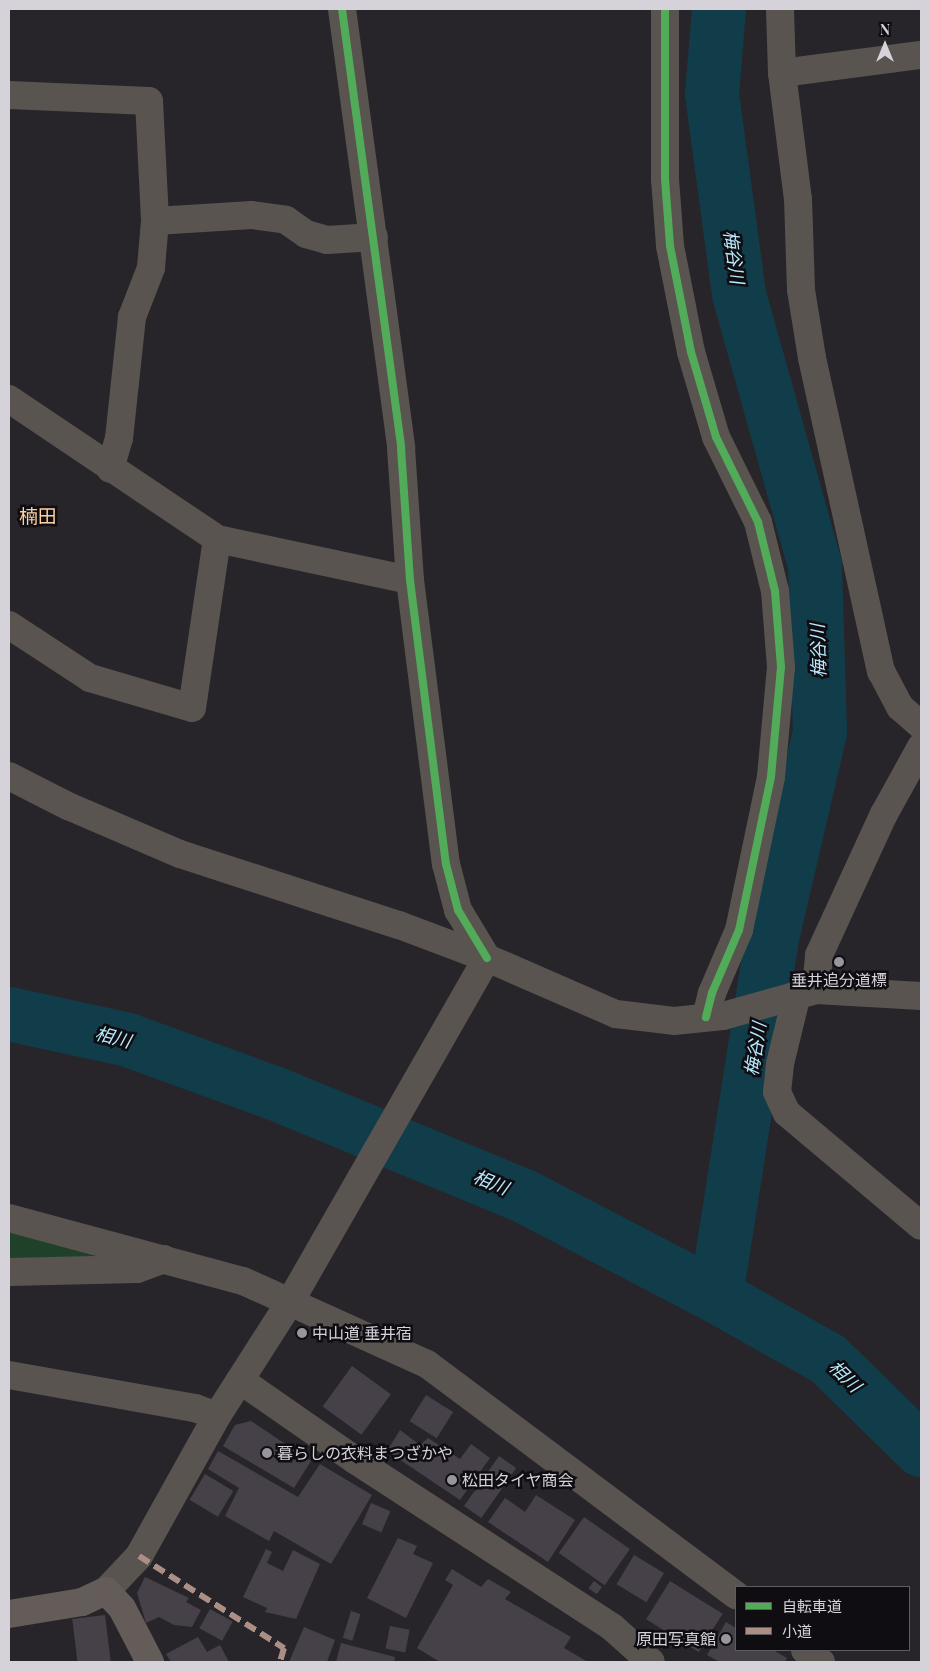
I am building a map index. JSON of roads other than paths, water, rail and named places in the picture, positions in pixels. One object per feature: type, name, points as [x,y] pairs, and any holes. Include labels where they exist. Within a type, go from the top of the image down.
[{"type":"main road","points":[[9,1614],[82,1602],[106,1591],[122,1608],[150,1662]]},
{"type":"street","points":[[342,9],[401,448],[410,580],[446,864],[458,910],[487,958]]},
{"type":"street","points":[[665,9],[664,179],[670,246],[691,352],[716,437],[758,522],[775,590],[781,667],[771,777],[739,930],[712,993],[715,1016]]},
{"type":"street","points":[[780,9],[782,73],[798,200],[801,290],[812,358],[881,671],[900,707],[921,725]]},
{"type":"street","points":[[782,73],[921,55]]},
{"type":"street","points":[[9,95],[149,101],[154,220],[151,268],[132,317],[119,438],[110,469]]},
{"type":"street","points":[[154,220],[252,216],[286,220],[306,234],[327,240],[374,237]]},
{"type":"street","points":[[9,399],[110,469],[217,539],[410,580]]},
{"type":"street","points":[[9,625],[90,678],[192,708],[217,539]]},
{"type":"street","points":[[921,747],[884,814],[800,993],[780,1064],[778,1092],[787,1113],[921,1226]]},
{"type":"street","points":[[9,776],[68,806],[180,854],[399,925],[487,958],[616,1014],[674,1021],[715,1016],[800,993],[921,996]]},
{"type":"street","points":[[106,1591],[139,1556],[217,1416],[295,1294],[487,958]]},
{"type":"street","points":[[9,1218],[295,1294],[427,1364],[735,1595]]},
{"type":"street","points":[[9,1272],[137,1269],[164,1259]]},
{"type":"street","points":[[9,1375],[195,1408],[217,1416]]},
{"type":"street","points":[[240,1380],[355,1460],[612,1627],[651,1662]]},
{"type":"street","points":[[806,1651],[821,1662]]},
{"type":"waterway","name":"梅谷川","points":[[716,1296],[773,934],[820,732],[815,565],[739,294],[712,94],[719,9]]},
{"type":"waterway","name":"相川","points":[[9,1014],[128,1040],[274,1093],[524,1196],[716,1296],[828,1359],[921,1450]]},
{"type":"place","name":"垂井追分道標","points":[[839,962]]},
{"type":"place","name":"中山道 垂井宿","points":[[302,1333]]},
{"type":"place","name":"暮らしの衣料まつざかや","points":[[267,1453]]},
{"type":"place","name":"松田タイヤ商会","points":[[452,1480]]},
{"type":"place","name":"原田写真館","points":[[726,1639]]},
{"type":"district","name":"楠田","points":[[38,516]]}]
